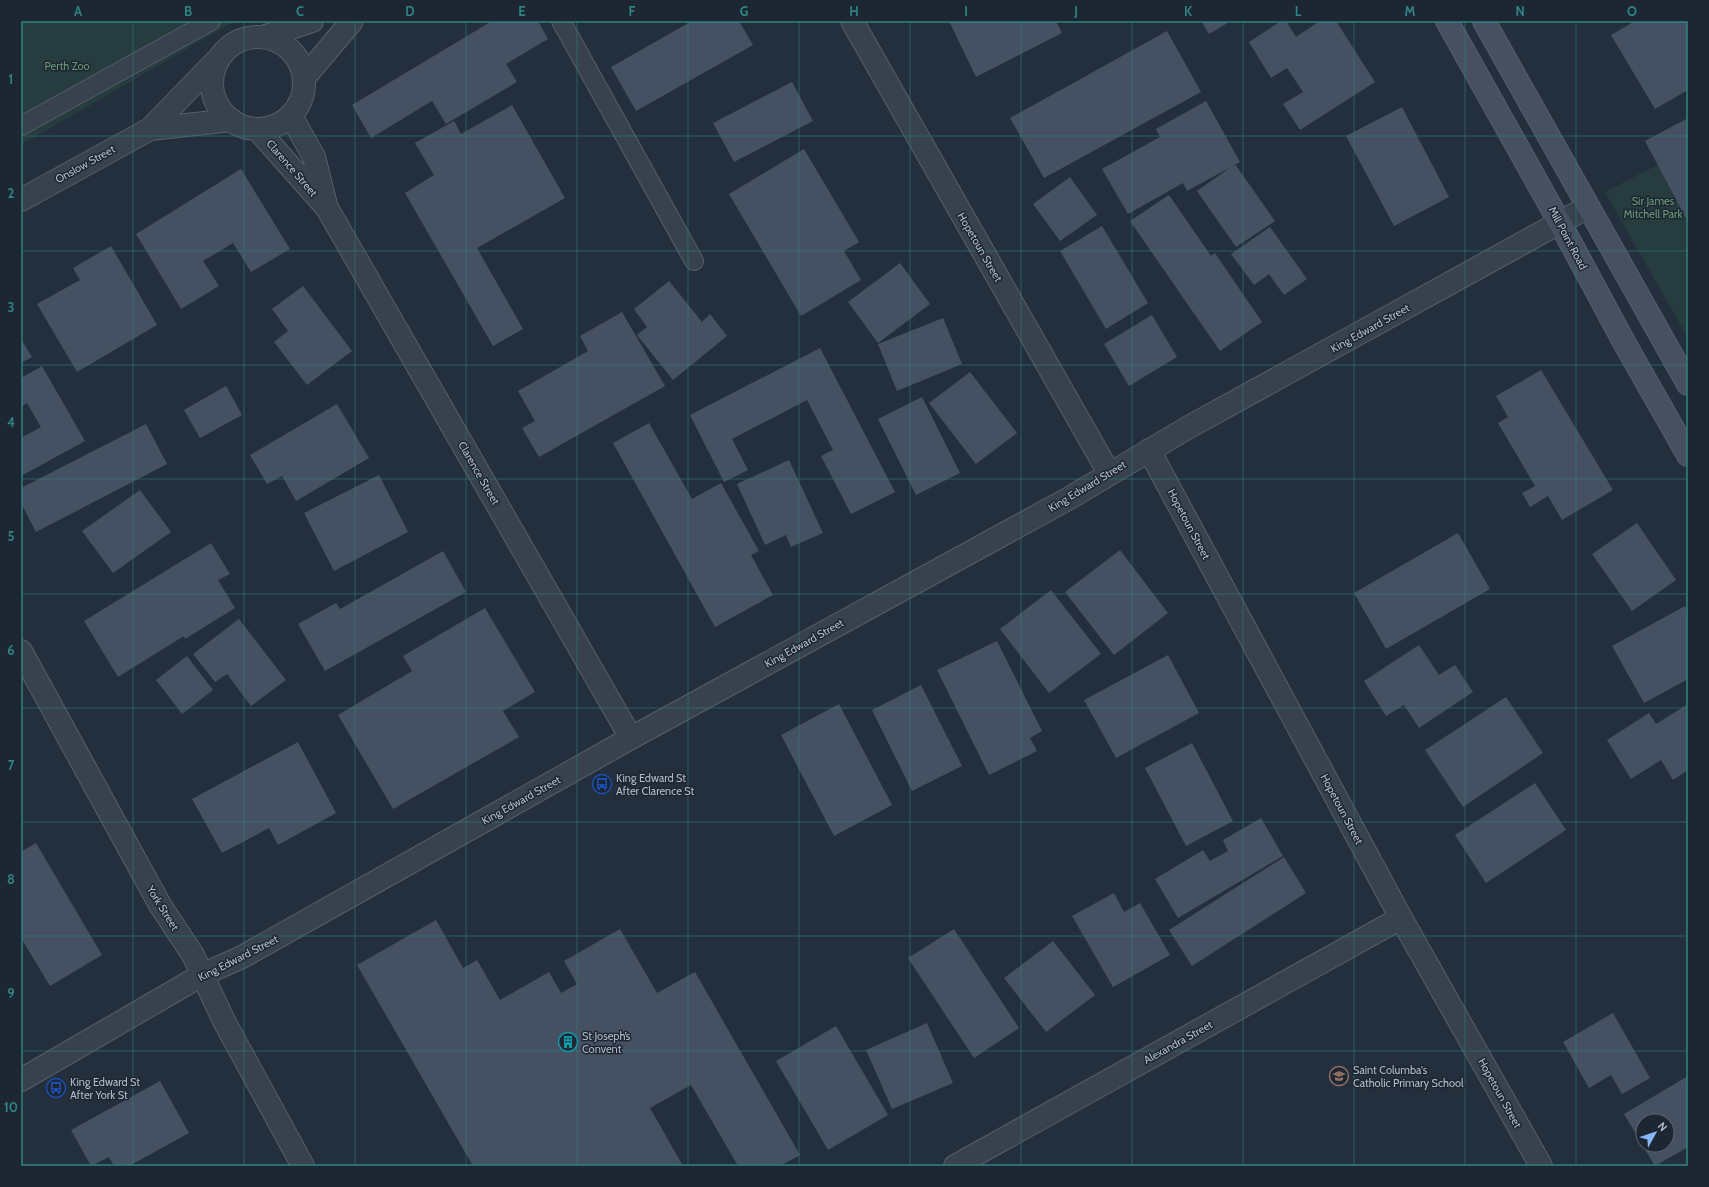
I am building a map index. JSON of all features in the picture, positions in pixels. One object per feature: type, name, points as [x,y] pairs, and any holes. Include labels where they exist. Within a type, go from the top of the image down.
[{"type":"main road","name":"Mill Point Road","points":[[1447,21],[1688,455]]},
{"type":"main road","points":[[1484,21],[1688,384]]},
{"type":"street","name":"Onslow Street","points":[[21,200],[150,129],[216,60],[227,46],[246,37],[266,36],[312,21]]},
{"type":"street","points":[[304,78],[352,21]]},
{"type":"street","name":"Hopetoun Street","points":[[852,21],[1109,474]]},
{"type":"street","name":"Onslow Street","points":[[216,60],[211,74],[212,96],[222,114],[242,127],[264,129],[279,125],[291,116],[301,100],[304,78],[296,54],[284,44],[266,36]]},
{"type":"street","name":"Clarence Street","points":[[291,116],[314,157],[327,208]]},
{"type":"street","name":"Onslow Street","points":[[150,129],[232,120]]},
{"type":"street","name":"Clarence Street","points":[[257,129],[327,208],[631,738]]},
{"type":"street","name":"King Edward Street","points":[[21,1080],[202,975],[242,957],[631,738],[1066,500],[1149,450],[1588,207]]},
{"type":"street","name":"Hopetoun Street","points":[[1149,450],[1401,918],[1541,1166]]},
{"type":"street","name":"York Street","points":[[21,651],[160,905],[193,955],[224,1021],[303,1166]]},
{"type":"street","name":"Alexandra Street","points":[[954,1166],[1401,918]]},
{"type":"lane","points":[[21,126],[210,21]]},
{"type":"lane","points":[[561,21],[694,261]]},
{"type":"green space","name":"Perth Zoo","points":[[21,21],[235,21],[21,145]]},
{"type":"green space","name":"Sir James Mitchell Park","points":[[1688,149],[1688,338],[1605,192]]},
{"type":"building","points":[[492,21],[538,21],[548,39],[506,64],[517,82],[446,124],[432,101],[371,138],[352,105]]},
{"type":"building","points":[[692,21],[739,21],[753,45],[636,111],[611,67]]},
{"type":"building","points":[[949,21],[1056,21],[1062,33],[976,77]]},
{"type":"building","points":[[1201,21],[1231,21],[1209,34]]},
{"type":"building","points":[[1281,21],[1286,21],[1296,37],[1320,21],[1336,21],[1375,82],[1300,130],[1283,104],[1303,92],[1287,68],[1271,78],[1249,42]]},
{"type":"building","points":[[1635,21],[1688,21],[1688,90],[1655,109],[1611,35]]},
{"type":"building","points":[[1167,31],[1201,92],[1044,178],[1010,118]]},
{"type":"building","points":[[792,82],[813,121],[734,162],[713,123]]},
{"type":"building","points":[[1206,101],[1240,162],[1187,191],[1183,183],[1128,214],[1102,169],[1160,137],[1156,129]]},
{"type":"building","points":[[512,105],[565,198],[477,248],[523,329],[493,346],[405,193],[434,175],[415,143],[454,121],[461,134]]},
{"type":"building","points":[[1402,107],[1449,197],[1394,226],[1346,136]]},
{"type":"building","points":[[1688,118],[1688,222],[1645,141]]},
{"type":"building","points":[[804,149],[859,242],[844,251],[861,280],[801,316],[729,194]]},
{"type":"building","points":[[1235,164],[1275,221],[1236,247],[1197,191]]},
{"type":"building","points":[[241,169],[290,249],[251,272],[233,243],[203,261],[219,286],[181,309],[136,234]]},
{"type":"building","points":[[1070,177],[1097,215],[1060,241],[1033,204]]},
{"type":"building","points":[[1169,195],[1211,256],[1215,253],[1262,322],[1220,351],[1130,221]]},
{"type":"building","points":[[1102,226],[1148,303],[1106,329],[1060,251]]},
{"type":"building","points":[[1270,227],[1307,279],[1284,295],[1269,274],[1254,285],[1231,254]]},
{"type":"building","points":[[111,246],[157,325],[77,372],[37,304],[80,280],[73,268]]},
{"type":"building","points":[[900,263],[930,304],[878,343],[848,302]]},
{"type":"building","points":[[669,281],[702,322],[710,314],[727,336],[673,380],[637,335],[647,327],[634,309]]},
{"type":"building","points":[[303,286],[352,351],[307,385],[274,342],[288,331],[272,309]]},
{"type":"building","points":[[622,312],[665,386],[539,457],[522,428],[535,421],[518,391],[588,351],[580,336]]},
{"type":"building","points":[[1152,315],[1177,357],[1129,386],[1104,344]]},
{"type":"building","points":[[943,318],[962,364],[897,391],[878,344]]},
{"type":"building","points":[[21,339],[32,357],[21,363]]},
{"type":"building","points":[[820,348],[895,492],[851,514],[821,456],[833,450],[807,400],[732,439],[748,470],[724,482],[690,415]]},
{"type":"building","points":[[42,366],[85,441],[21,476],[21,438],[41,427],[27,403],[21,407],[21,378]]},
{"type":"building","points":[[1541,370],[1613,490],[1562,520],[1548,496],[1530,507],[1522,493],[1535,486],[1498,423],[1508,417],[1496,396]]},
{"type":"building","points":[[970,372],[1017,433],[976,464],[929,403]]},
{"type":"building","points":[[226,386],[242,415],[200,438],[184,410]]},
{"type":"building","points":[[922,397],[960,473],[916,495],[878,419]]},
{"type":"building","points":[[337,404],[369,458],[296,501],[282,476],[267,484],[250,455]]},
{"type":"building","points":[[649,423],[692,499],[721,483],[759,551],[751,555],[773,595],[715,627],[613,443]]},
{"type":"building","points":[[146,424],[167,464],[36,532],[21,503],[21,488]]},
{"type":"building","points":[[789,460],[823,533],[791,547],[786,535],[765,545],[737,484]]},
{"type":"building","points":[[379,475],[408,532],[334,571],[304,513]]},
{"type":"building","points":[[140,490],[171,532],[113,573],[82,531]]},
{"type":"building","points":[[1637,523],[1676,580],[1632,611],[1592,554]]},
{"type":"building","points":[[1458,533],[1490,589],[1386,649],[1354,593]]},
{"type":"building","points":[[211,543],[230,574],[218,580],[235,608],[185,639],[184,636],[118,677],[84,621]]},
{"type":"building","points":[[1120,550],[1168,613],[1114,655],[1065,592]]},
{"type":"building","points":[[443,551],[466,592],[325,671],[298,624],[336,603],[340,609]]},
{"type":"building","points":[[1051,590],[1101,654],[1049,693],[1000,629]]},
{"type":"building","points":[[1685,606],[1688,611],[1688,679],[1644,703],[1612,646]]},
{"type":"building","points":[[485,608],[535,692],[503,711],[519,737],[393,809],[338,715],[412,671],[403,656]]},
{"type":"building","points":[[239,619],[286,680],[251,706],[227,674],[215,682],[193,654]]},
{"type":"building","points":[[997,641],[1042,731],[1030,738],[1037,751],[989,775],[937,670]]},
{"type":"building","points":[[1419,645],[1439,675],[1455,665],[1473,692],[1419,728],[1404,705],[1386,716],[1364,681]]},
{"type":"building","points":[[1168,655],[1199,713],[1116,758],[1084,700]]},
{"type":"building","points":[[187,656],[213,690],[182,714],[156,680]]},
{"type":"building","points":[[921,685],[962,766],[912,791],[872,710]]},
{"type":"building","points":[[1506,697],[1543,753],[1463,807],[1425,750]]},
{"type":"building","points":[[839,704],[892,805],[834,836],[781,735]]},
{"type":"building","points":[[1688,704],[1688,770],[1673,780],[1661,760],[1631,779],[1607,740],[1649,713],[1656,724]]},
{"type":"building","points":[[298,742],[336,813],[278,845],[269,828],[222,853],[192,799]]},
{"type":"building","points":[[1192,743],[1233,821],[1186,846],[1145,768]]},
{"type":"building","points":[[1535,783],[1566,830],[1486,883],[1455,835]]},
{"type":"building","points":[[1261,818],[1283,856],[1178,918],[1155,879],[1203,850],[1210,861],[1228,851],[1223,840]]},
{"type":"building","points":[[36,843],[102,955],[50,986],[21,938],[21,852]]},
{"type":"building","points":[[1284,857],[1306,893],[1192,966],[1169,930]]},
{"type":"building","points":[[1114,893],[1124,912],[1140,903],[1170,955],[1113,987],[1072,916]]},
{"type":"building","name":"St Joseph’s Convent","points":[[436,920],[463,968],[477,960],[500,1000],[549,972],[561,993],[577,984],[564,961],[620,929],[657,993],[695,972],[800,1155],[780,1166],[738,1166],[691,1085],[650,1108],[683,1166],[473,1166],[357,965]]},
{"type":"building","points":[[954,929],[1019,1028],[974,1058],[908,958]]},
{"type":"building","points":[[1053,941],[1095,995],[1046,1032],[1004,978]]},
{"type":"building","points":[[1613,1013],[1650,1078],[1622,1094],[1611,1075],[1589,1088],[1563,1042]]},
{"type":"building","points":[[927,1023],[953,1083],[892,1109],[866,1050]]},
{"type":"building","points":[[836,1026],[888,1115],[828,1150],[776,1061]]},
{"type":"building","points":[[1688,1076],[1688,1147],[1655,1166],[1647,1153],[1675,1153],[1675,1113],[1635,1113],[1635,1132],[1624,1114]]},
{"type":"building","points":[[160,1081],[189,1133],[129,1166],[114,1166],[109,1157],[91,1166],[71,1130]]},
{"type":"place","name":"King Edward St After Clarence St","points":[[602,784]]},
{"type":"place","name":"St Joseph’s Convent","points":[[568,1042]]},
{"type":"place","name":"Saint Columba's Catholic Primary School","points":[[1339,1076]]},
{"type":"place","name":"King Edward St After York St","points":[[56,1088]]}]
